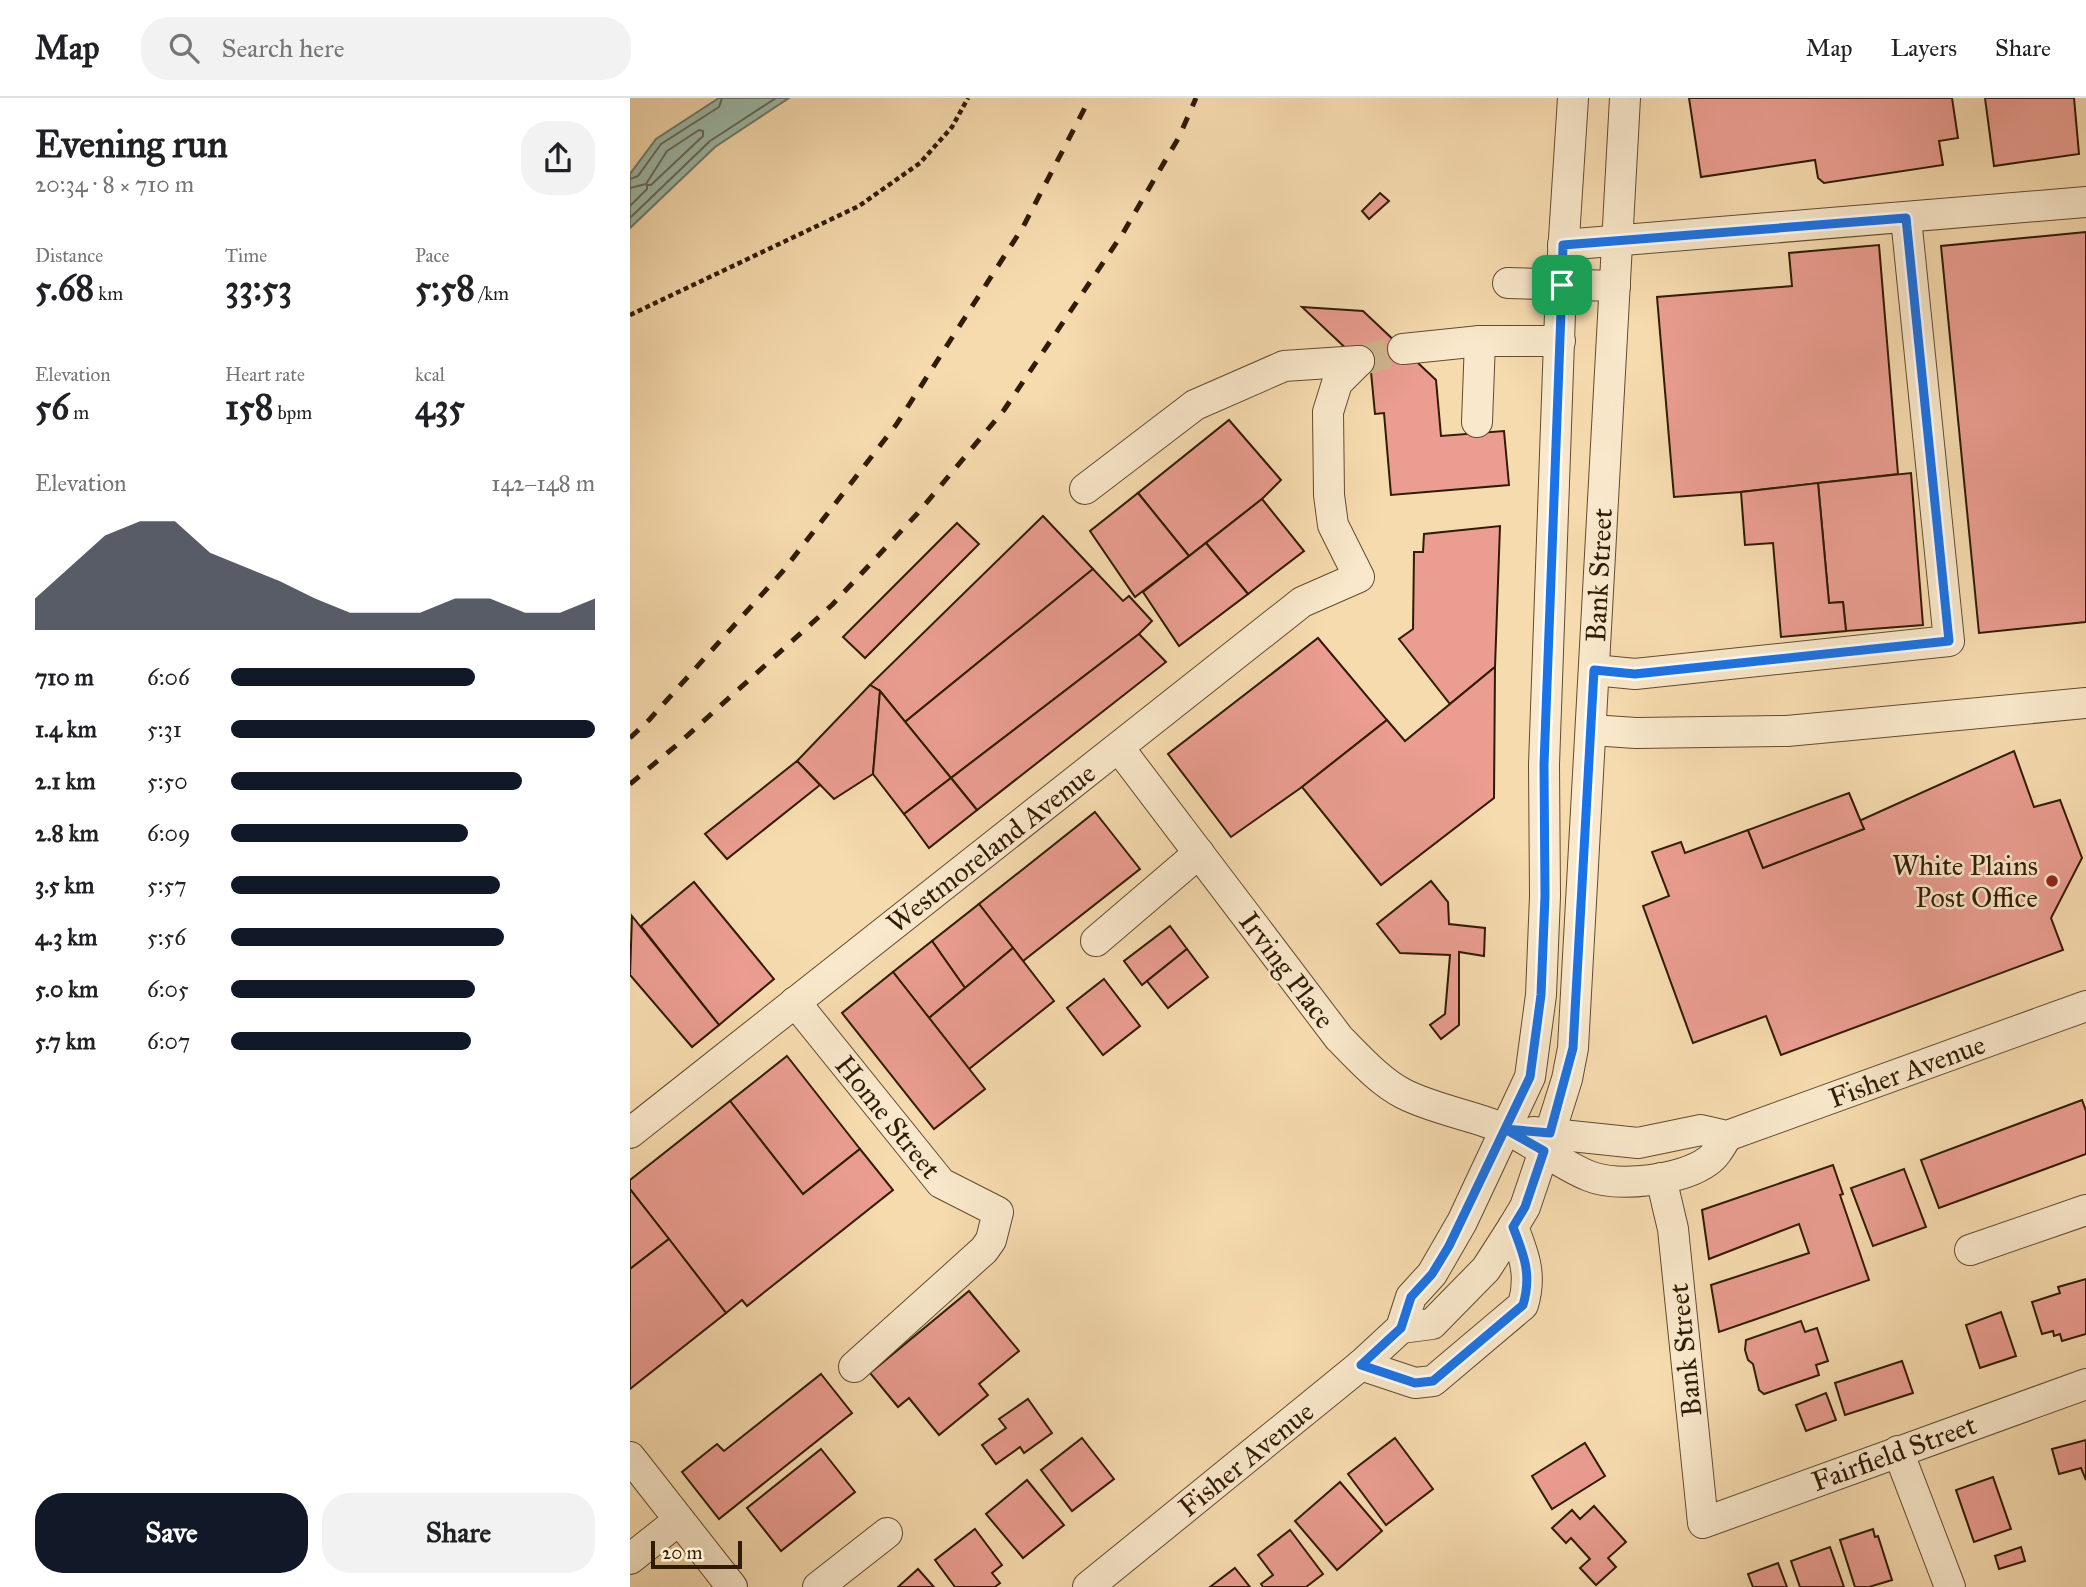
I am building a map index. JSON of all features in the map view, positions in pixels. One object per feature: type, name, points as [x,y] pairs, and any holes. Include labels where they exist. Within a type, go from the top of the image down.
[{"type":"street","name":"Bank Street","points":[[1505,1129],[1530,1077],[1541,995],[1545,896],[1544,765],[1563,245],[1573,98]]},
{"type":"street","name":"Bank Street","points":[[1547,1142],[1573,1048],[1625,98]]},
{"type":"street","points":[[1563,245],[2086,202]]},
{"type":"street","points":[[1594,670],[1635,674],[1949,641],[1906,218]]},
{"type":"street","points":[[1508,283],[1615,286]]},
{"type":"street","points":[[1403,349],[1480,341],[1560,341]]},
{"type":"street","points":[[1477,422],[1480,341]]},
{"type":"street","name":"Westmoreland Avenue","points":[[630,1132],[1302,602],[1359,577],[1333,524],[1329,495],[1328,412],[1338,383],[1359,361],[1284,366],[1195,405],[1086,489]]},
{"type":"street","points":[[1591,730],[1636,733],[1787,731],[2086,703]]},
{"type":"street","name":"Irving Place","points":[[1119,748],[1339,1038],[1376,1074],[1403,1093],[1452,1113],[1505,1129]]},
{"type":"street","points":[[1096,942],[1199,853]]},
{"type":"street","name":"Home Street","points":[[795,1002],[941,1183],[998,1212],[991,1240],[984,1250],[854,1367]]},
{"type":"street","name":"Fisher Avenue","points":[[1088,1587],[1361,1365],[1401,1328],[1411,1297],[1432,1274],[1449,1246],[1505,1129],[1547,1142],[1638,1143],[1701,1130],[1727,1136],[2086,1006]]},
{"type":"street","name":"Fisher Avenue","points":[[1547,1142],[1590,1177],[1609,1182],[1661,1178],[1700,1166],[1711,1160],[1727,1136]]},
{"type":"street","points":[[1401,1328],[1432,1324],[1486,1269],[1525,1207],[1547,1142]]},
{"type":"street","name":"Bank Street","points":[[1661,1178],[1673,1229],[1703,1523]]},
{"type":"street","points":[[1970,1250],[2086,1210]]},
{"type":"street","points":[[1361,1365],[1415,1383],[1433,1381],[1523,1305],[1528,1288],[1528,1267],[1513,1227]]},
{"type":"street","name":"Fairfield Street","points":[[1703,1523],[2086,1384]]},
{"type":"street","points":[[1898,1451],[1950,1587]]},
{"type":"street","points":[[630,1457],[732,1587]]},
{"type":"street","points":[[630,1559],[679,1520]]},
{"type":"street","points":[[818,1587],[887,1533]]},
{"type":"path","points":[[630,315],[859,206],[920,163],[952,127],[968,98]]},
{"type":"water","points":[[719,98],[789,98],[715,147],[630,228],[630,174],[656,139]]},
{"type":"building","points":[[1689,98],[1952,98],[1958,138],[1939,141],[1943,165],[1824,183],[1818,178],[1815,160],[1701,177]]},
{"type":"building","points":[[1985,98],[2074,98],[2079,154],[1994,166]]},
{"type":"building","points":[[1380,193],[1389,201],[1369,219],[1362,211]]},
{"type":"building","points":[[2086,232],[2086,622],[1979,633],[1941,246]]},
{"type":"building","points":[[1879,245],[1898,474],[1674,497],[1657,297],[1792,286],[1789,253]]},
{"type":"building","points":[[1302,307],[1363,311],[1436,380],[1441,436],[1504,431],[1509,485],[1391,495],[1384,413],[1375,414],[1371,372]]},
{"type":"building","points":[[1229,420],[1281,480],[1262,499],[1189,556],[1138,493]]},
{"type":"building","points":[[1911,473],[1923,625],[1846,631],[1843,602],[1829,603],[1818,483]]},
{"type":"building","points":[[1818,483],[1829,603],[1843,602],[1846,631],[1781,637],[1773,543],[1745,545],[1741,492]]},
{"type":"building","points":[[1138,493],[1189,556],[1135,597],[1090,531]]},
{"type":"building","points":[[1262,499],[1304,551],[1248,594],[1206,543]]},
{"type":"building","points":[[1043,516],[1093,569],[905,722],[880,691],[870,685]]},
{"type":"building","points":[[957,523],[979,544],[865,658],[843,637]]},
{"type":"building","points":[[1500,526],[1495,667],[1450,704],[1399,639],[1413,629],[1414,552],[1423,552],[1424,534]]},
{"type":"building","points":[[1206,543],[1248,594],[1179,646],[1143,592]]},
{"type":"building","points":[[1093,569],[1123,601],[1129,596],[1152,621],[1139,634],[951,778],[905,722]]},
{"type":"building","points":[[1139,634],[1166,662],[977,810],[951,778]]},
{"type":"building","points":[[1318,638],[1387,720],[1302,787],[1231,837],[1168,754]]},
{"type":"building","points":[[1495,667],[1494,798],[1381,885],[1302,787],[1387,720],[1405,741]]},
{"type":"building","points":[[870,685],[880,691],[873,774],[834,799],[797,761]]},
{"type":"building","points":[[880,691],[951,778],[904,814],[873,774]]},
{"type":"building","points":[[2014,751],[2034,807],[2060,800],[2082,858],[2051,918],[2063,950],[1781,1055],[1766,1016],[1693,1043],[1643,906],[1669,896],[1652,852],[1681,842],[1685,853],[1748,830],[1763,868],[1864,829],[1859,821]]},
{"type":"building","points":[[797,761],[820,785],[727,859],[705,834]]},
{"type":"building","points":[[951,778],[977,810],[929,848],[904,814]]},
{"type":"building","points":[[1849,793],[1864,829],[1763,868],[1748,830]]},
{"type":"building","points":[[1095,812],[1140,869],[1023,961],[979,904]]},
{"type":"building","points":[[1431,881],[1448,902],[1449,924],[1485,928],[1484,956],[1459,952],[1459,1025],[1441,1039],[1430,1025],[1445,1014],[1450,955],[1400,953],[1377,924]]},
{"type":"building","points":[[694,882],[774,979],[719,1025],[641,926]]},
{"type":"building","points":[[979,904],[1013,948],[965,988],[932,941]]},
{"type":"building","points":[[632,916],[719,1025],[692,1047],[630,975]]},
{"type":"building","points":[[1170,926],[1187,949],[1142,985],[1124,961]]},
{"type":"building","points":[[932,941],[965,988],[929,1018],[893,972]]},
{"type":"building","points":[[1013,948],[1054,1001],[969,1069],[929,1018]]},
{"type":"building","points":[[1187,949],[1208,977],[1168,1008],[1147,981]]},
{"type":"building","points":[[893,972],[985,1089],[934,1129],[842,1013]]},
{"type":"building","points":[[1104,979],[1140,1026],[1103,1055],[1067,1008]]},
{"type":"building","points":[[787,1056],[860,1149],[803,1194],[730,1101]]},
{"type":"building","points":[[2082,1100],[2086,1111],[2086,1154],[1939,1208],[1921,1160]]},
{"type":"building","points":[[730,1101],[803,1194],[860,1149],[893,1190],[747,1306],[742,1300],[726,1313],[630,1189],[630,1180]]},
{"type":"building","points":[[1833,1165],[1843,1194],[1840,1195],[1869,1280],[1719,1332],[1711,1285],[1809,1253],[1799,1224],[1709,1259],[1702,1210]]},
{"type":"building","points":[[1904,1169],[1926,1227],[1873,1246],[1851,1188]]},
{"type":"building","points":[[630,1189],[669,1239],[630,1269]]},
{"type":"building","points":[[669,1239],[726,1313],[630,1389],[630,1269]]},
{"type":"building","points":[[2086,1279],[2086,1334],[2062,1341],[2060,1334],[2054,1336],[2053,1331],[2042,1334],[2032,1302],[2060,1293],[2058,1287]]},
{"type":"building","points":[[969,1291],[1019,1351],[979,1384],[988,1395],[939,1435],[909,1398],[898,1407],[870,1373]]},
{"type":"building","points":[[2001,1312],[2016,1356],[1980,1368],[1966,1325]]},
{"type":"building","points":[[1801,1321],[1805,1332],[1817,1328],[1828,1361],[1816,1365],[1819,1375],[1764,1394],[1759,1390],[1753,1364],[1748,1360],[1746,1340]]},
{"type":"building","points":[[1902,1361],[1913,1393],[1845,1415],[1835,1383]]},
{"type":"building","points":[[821,1374],[852,1413],[719,1519],[682,1472],[717,1444],[724,1451]]},
{"type":"building","points":[[1826,1393],[1836,1420],[1806,1431],[1796,1405]]},
{"type":"building","points":[[1028,1399],[1052,1433],[1024,1453],[1020,1447],[996,1464],[982,1445],[1006,1428],[999,1419]]},
{"type":"building","points":[[1082,1438],[1114,1479],[1072,1511],[1041,1470]]},
{"type":"building","points":[[1395,1438],[1433,1489],[1386,1525],[1348,1474]]},
{"type":"building","points":[[2086,1440],[2086,1480],[2081,1468],[2059,1474],[2052,1449]]},
{"type":"building","points":[[1585,1443],[1605,1476],[1552,1509],[1532,1476]]},
{"type":"building","points":[[821,1449],[855,1492],[781,1551],[747,1508]]},
{"type":"building","points":[[1993,1477],[2011,1529],[1974,1542],[1956,1490]]},
{"type":"building","points":[[1027,1480],[1064,1525],[1023,1558],[986,1514]]},
{"type":"building","points":[[1340,1482],[1382,1531],[1337,1570],[1295,1521]]},
{"type":"building","points":[[1594,1506],[1626,1542],[1608,1558],[1616,1567],[1596,1585],[1580,1568],[1590,1559],[1571,1538],[1566,1543],[1552,1528],[1572,1510],[1580,1519]]},
{"type":"building","points":[[975,1529],[1002,1565],[992,1573],[1000,1583],[995,1587],[955,1587],[935,1560]]},
{"type":"building","points":[[1873,1529],[1875,1537],[1878,1536],[1892,1580],[1869,1587],[1855,1587],[1840,1540]]},
{"type":"building","points":[[1290,1530],[1323,1574],[1306,1587],[1263,1587],[1261,1584],[1273,1575],[1258,1555]]},
{"type":"building","points":[[1830,1547],[1844,1587],[1800,1587],[1791,1561]]},
{"type":"building","points":[[2021,1547],[2025,1561],[1999,1569],[1995,1556]]},
{"type":"building","points":[[1778,1563],[1787,1587],[1753,1587],[1748,1574]]},
{"type":"building","points":[[1235,1568],[1250,1587],[1210,1587]]},
{"type":"building","points":[[918,1569],[934,1587],[898,1587]]},
{"type":"tunnel","points":[[1359,361],[1403,349]]},
{"type":"railway","points":[[630,738],[783,571],[896,425],[1023,227],[1090,98]]},
{"type":"railway","points":[[630,784],[832,605],[917,514],[1004,410],[1123,233],[1179,137],[1196,98]]},
{"type":"place","name":"White Plains Post Office","points":[[2052,881]]},
{"type":"route","points":[[1562,285],[1544,765],[1545,896],[1541,995],[1530,1077],[1505,1129],[1544,1151],[1525,1207],[1513,1227],[1528,1267],[1528,1288],[1523,1305],[1433,1381],[1415,1383],[1361,1365],[1401,1328],[1411,1297],[1432,1274],[1449,1246],[1505,1129],[1550,1133],[1567,1079],[1573,1048],[1580,942],[1594,670],[1635,674],[1949,641],[1906,218],[1563,245],[1562,285]]}]
